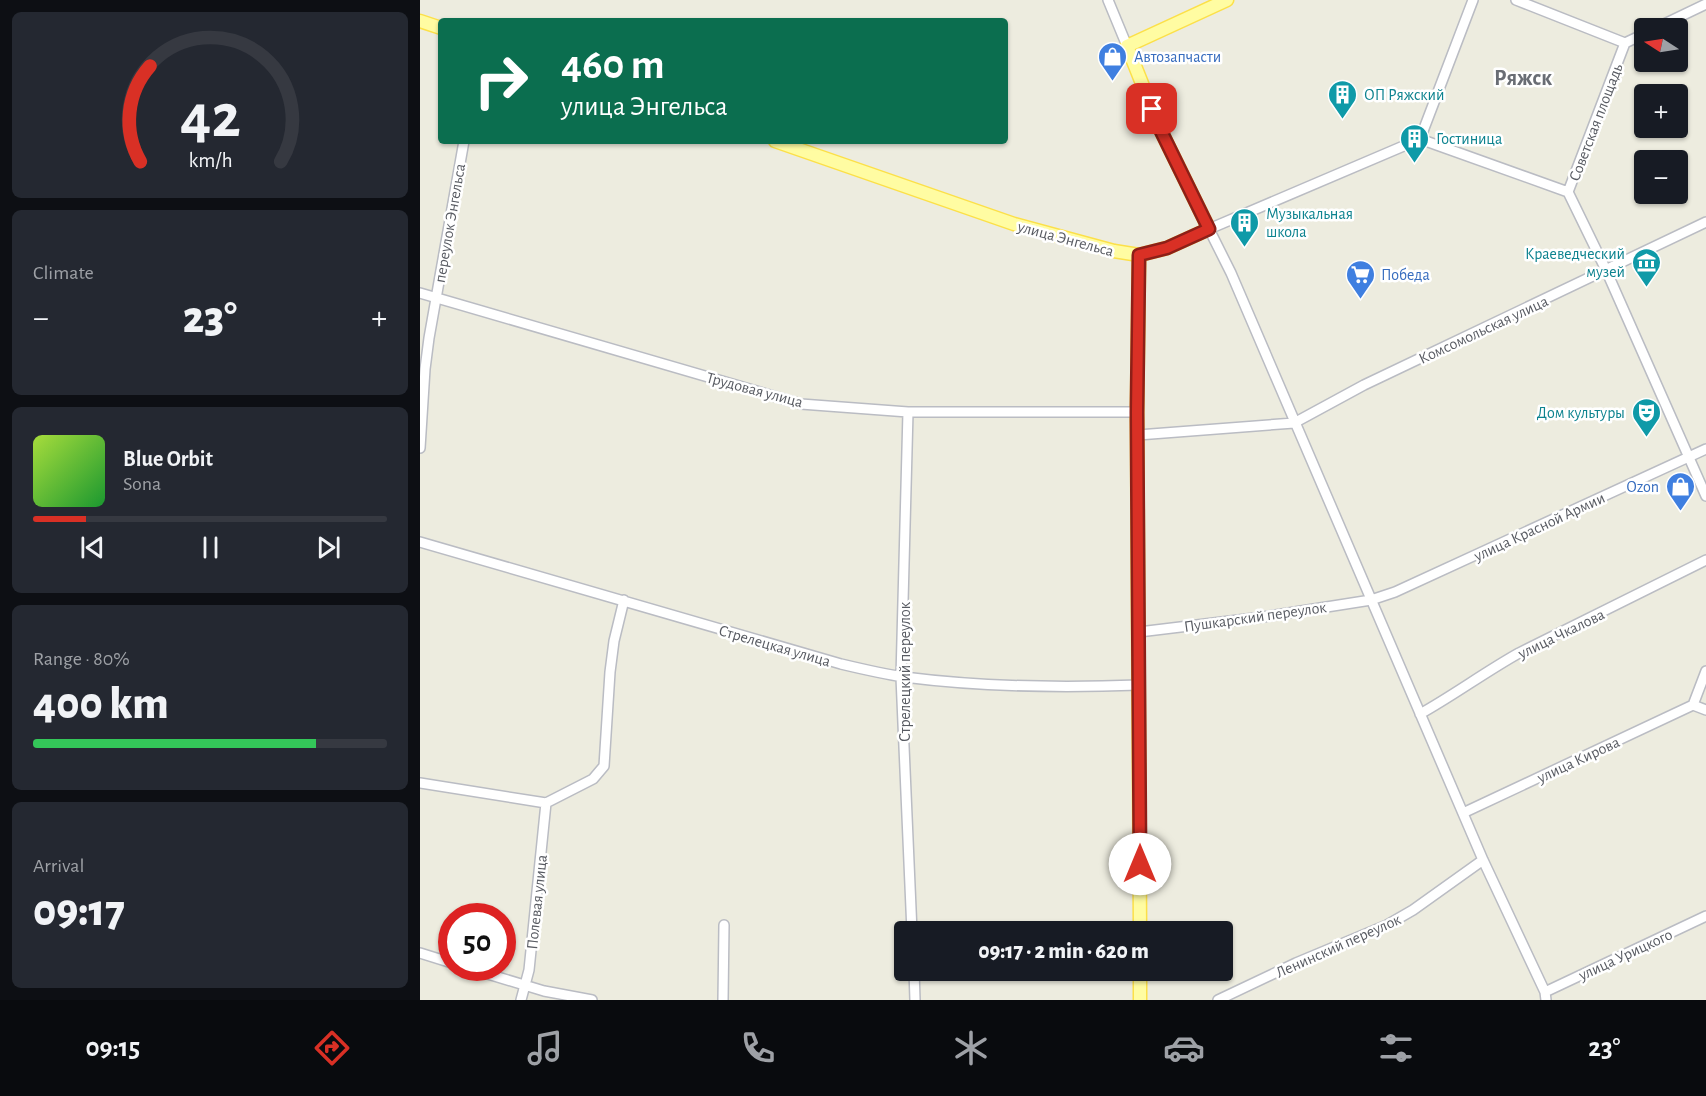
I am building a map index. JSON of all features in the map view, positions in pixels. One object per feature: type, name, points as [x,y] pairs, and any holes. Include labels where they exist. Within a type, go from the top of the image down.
[{"type":"main road","points":[[1209,229],[1161,131],[1126,46],[1227,0]]},
{"type":"main road","points":[[420,21],[438,27]]},
{"type":"main road","name":"улица Энгельса","points":[[784,144],[1014,224],[1114,251],[1139,255],[1167,248],[1209,229]]},
{"type":"main road","points":[[1139,255],[1137,412],[1140,921]]},
{"type":"main road","points":[[1140,981],[1140,1000]]},
{"type":"street","points":[[1108,0],[1126,46]]},
{"type":"street","points":[[1420,139],[1473,0]]},
{"type":"street","name":"Советская площадь","points":[[1420,139],[1568,192],[1624,44],[1516,0]]},
{"type":"street","points":[[1677,18],[1706,4]]},
{"type":"street","points":[[1624,44],[1634,39]]},
{"type":"street","name":"улица Энгельса","points":[[1209,229],[1420,139]]},
{"type":"street","name":"переулок Энгельса","points":[[420,448],[425,369],[463,144]]},
{"type":"street","points":[[1568,192],[1606,270],[1706,496]]},
{"type":"street","name":"Комсомольская улица","points":[[1294,423],[1364,386],[1706,222]]},
{"type":"street","points":[[1209,229],[1231,273],[1420,714],[1545,996]]},
{"type":"street","name":"Трудовая улица","points":[[420,293],[801,404],[908,412],[1137,412]]},
{"type":"street","name":"Стрелецкий переулок","points":[[908,412],[901,677],[912,921]]},
{"type":"street","points":[[1138,435],[1294,423]]},
{"type":"street","name":"улица Красной Армии","points":[[1371,600],[1395,592],[1706,449]]},
{"type":"street","name":"Стрелецкая улица","points":[[420,542],[841,664],[901,677],[943,682],[1071,688],[1139,685]]},
{"type":"street","name":"улица Чкалова","points":[[1420,714],[1442,702],[1491,668],[1706,560]]},
{"type":"street","points":[[420,783],[546,803],[593,779],[604,766],[610,672],[614,640],[624,600]]},
{"type":"street","name":"Пушкарский переулок","points":[[1139,632],[1371,600]]},
{"type":"street","points":[[1706,671],[1693,705],[1706,710]]},
{"type":"street","name":"улица Кирова","points":[[1463,813],[1693,705]]},
{"type":"street","name":"Полевая улица","points":[[521,1000],[529,970],[546,803]]},
{"type":"street","name":"Ленинский переулок","points":[[1218,1000],[1296,963],[1387,925],[1413,910],[1484,860]]},
{"type":"street","name":"улица Урицкого","points":[[1545,996],[1706,916]]},
{"type":"street","points":[[723,1000],[724,925]]},
{"type":"street","points":[[420,953],[438,959]]},
{"type":"street","points":[[512,981],[592,1000]]},
{"type":"street","points":[[914,981],[915,1000]]},
{"type":"place","name":"Автозапчасти","points":[[1113,82]]},
{"type":"place","name":"ОП Ряжский","points":[[1343,120]]},
{"type":"place","name":"Гостиница","points":[[1415,164]]},
{"type":"place","name":"Музыкальная школа","points":[[1245,248]]},
{"type":"place","name":"Краеведческий музей","points":[[1646,288]]},
{"type":"place","name":"Победа","points":[[1360,300]]},
{"type":"place","name":"Дом культуры","points":[[1646,438]]},
{"type":"place","name":"Ozon","points":[[1680,512]]},
{"type":"district","name":"Ряжск","points":[[1523,77]]},
{"type":"route","points":[[1140,864],[1137,412],[1139,255],[1167,248],[1209,229],[1152,109]]}]
